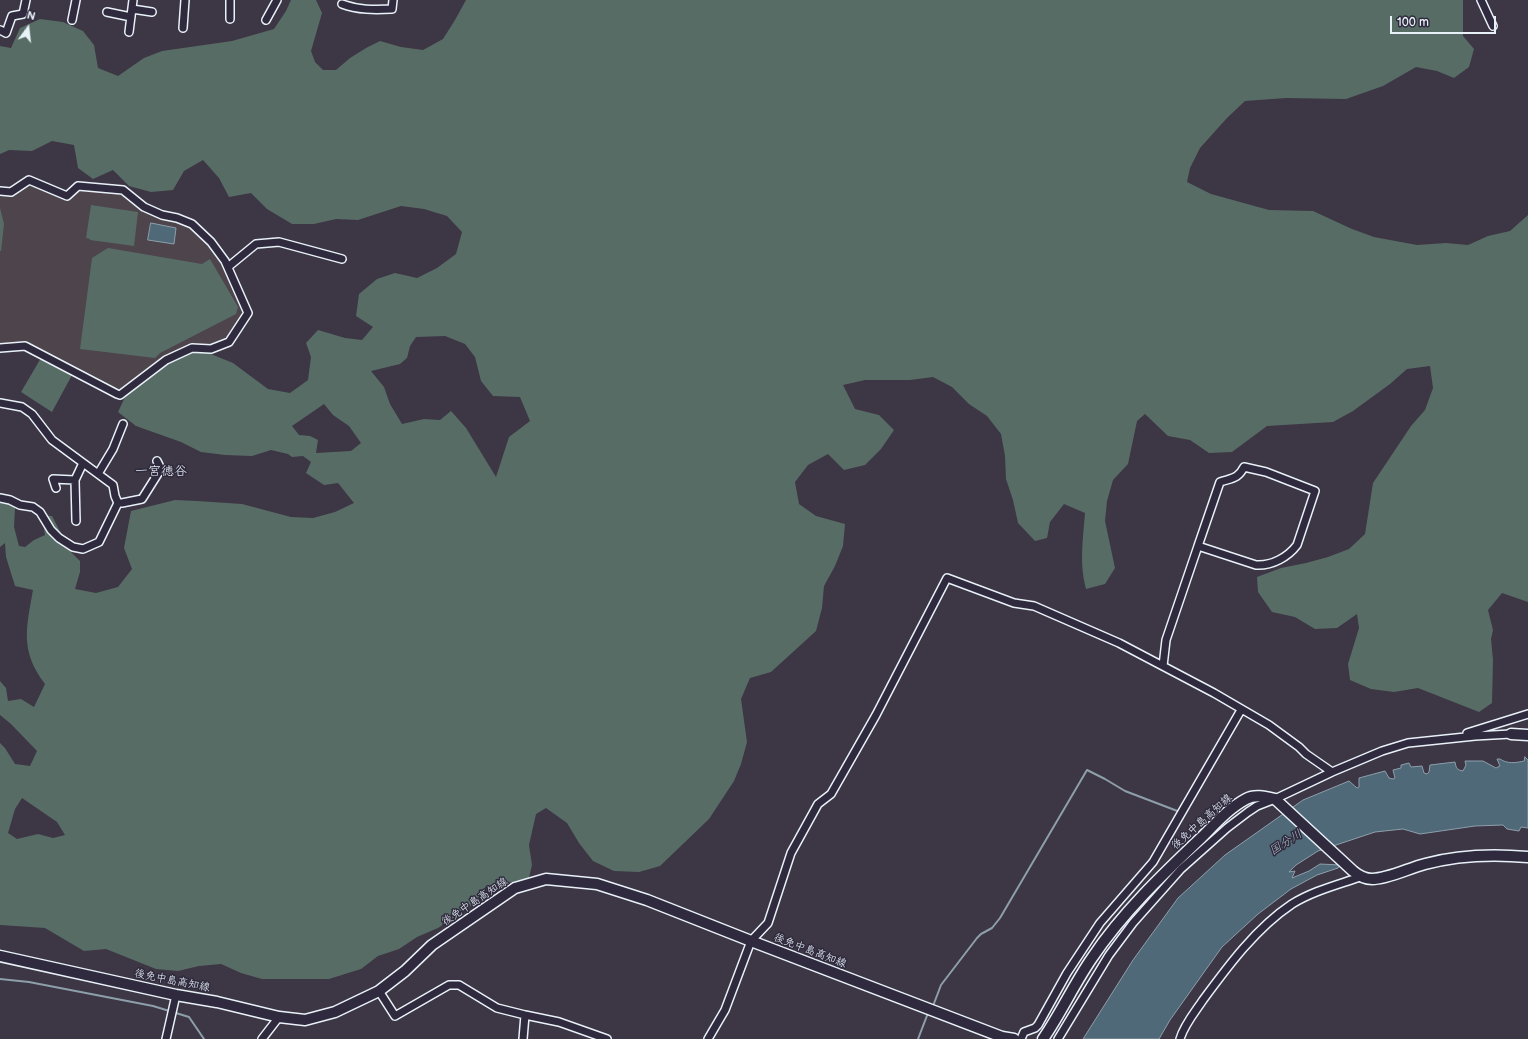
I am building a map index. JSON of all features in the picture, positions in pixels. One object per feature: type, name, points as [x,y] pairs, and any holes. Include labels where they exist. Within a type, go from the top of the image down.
[{"type":"main road","points":[[1511,734],[1528,735]]},
{"type":"main road","name":"後免中島高知線","points":[[1043,1039],[1092,958],[1125,915],[1166,871],[1239,803],[1247,798],[1255,796],[1277,800]]},
{"type":"main road","points":[[1277,800],[1356,874],[1372,879],[1449,859],[1503,855],[1528,857]]},
{"type":"main road","name":"後免中島高知線","points":[[0,956],[176,995],[217,1002],[280,1017],[305,1020],[335,1012],[379,991],[405,971],[432,945],[515,888],[546,879],[597,884],[647,900],[935,1012],[1002,1037],[1014,1039]]},
{"type":"street","points":[[0,30],[6,33],[12,16],[23,14],[26,0]]},
{"type":"street","points":[[72,20],[76,0]]},
{"type":"street","points":[[129,32],[133,0]]},
{"type":"street","points":[[183,28],[185,0]]},
{"type":"street","points":[[230,0],[230,19]]},
{"type":"street","points":[[266,20],[277,0]]},
{"type":"street","points":[[342,4],[351,8],[392,10],[392,0]]},
{"type":"street","points":[[1481,0],[1493,26]]},
{"type":"street","points":[[132,9],[152,12]]},
{"type":"street","points":[[107,12],[131,17]]},
{"type":"street","points":[[0,191],[11,192],[29,180],[67,196],[78,186],[123,190],[144,207],[162,215],[177,218],[192,224],[211,242],[225,261],[248,313],[229,342],[211,348],[192,348],[166,360],[120,394],[117,394],[25,346],[0,348]]},
{"type":"street","points":[[228,267],[256,244],[279,242],[342,259]]},
{"type":"street","points":[[0,403],[22,407],[32,414],[52,440],[113,485],[118,503],[99,542],[83,549],[73,547],[59,538],[51,530],[40,512],[33,507],[20,505],[10,500],[0,498]]},
{"type":"street","points":[[98,474],[113,449],[123,424]]},
{"type":"street","points":[[118,503],[142,499],[159,472],[160,467],[157,461]]},
{"type":"street","points":[[76,521],[75,480],[83,463]]},
{"type":"street","points":[[1163,666],[1166,640],[1198,546],[1220,482],[1235,478],[1241,474],[1244,467],[1266,472],[1315,491],[1297,545],[1292,551],[1281,559],[1264,565],[1256,565],[1198,546]]},
{"type":"street","points":[[56,488],[53,479],[75,480]]},
{"type":"street","points":[[708,1039],[725,1010],[751,941],[768,923],[791,853],[818,804],[831,794],[876,715],[946,578],[1014,603],[1034,606],[1119,643],[1214,693],[1269,725],[1332,772]]},
{"type":"street","points":[[1020,1039],[1024,1032],[1035,1028],[1038,1025],[1067,973],[1100,923],[1153,862],[1241,710]]},
{"type":"street","points":[[1453,738],[1528,714]]},
{"type":"street","points":[[1058,1039],[1109,955],[1158,893],[1181,869],[1227,828],[1257,806],[1277,800],[1332,772],[1382,751],[1408,743],[1511,734]]},
{"type":"street","points":[[1180,1039],[1181,1034],[1193,1015],[1226,969],[1256,936],[1277,916],[1292,904],[1356,874]]},
{"type":"street","points":[[379,991],[395,1016],[449,985],[454,984],[497,1008],[559,1022],[606,1039]]},
{"type":"street","points":[[166,1039],[176,995]]},
{"type":"street","points":[[523,1039],[525,1015]]},
{"type":"street","points":[[262,1039],[280,1017]]},
{"type":"shaded area","points":[[29,184],[68,199],[79,189],[122,192],[176,221],[191,226],[204,238],[222,262],[245,314],[228,340],[209,345],[191,345],[119,392],[26,343],[0,345],[0,194],[11,195]]},
{"type":"green space","points":[[291,0],[316,0],[322,13],[311,51],[315,62],[323,70],[336,70],[350,58],[380,41],[401,47],[423,50],[443,39],[466,0],[1463,0],[1463,36],[1474,49],[1469,67],[1454,78],[1437,71],[1416,67],[1383,86],[1346,99],[1286,98],[1245,101],[1227,118],[1200,148],[1190,168],[1187,182],[1211,194],[1269,210],[1313,211],[1352,229],[1374,237],[1417,245],[1446,243],[1468,245],[1488,236],[1510,231],[1528,215],[1528,602],[1502,593],[1488,610],[1493,630],[1491,639],[1493,660],[1492,703],[1479,712],[1418,688],[1394,692],[1371,689],[1350,680],[1348,664],[1359,628],[1357,614],[1337,628],[1315,629],[1295,617],[1272,612],[1258,592],[1257,577],[1281,568],[1328,557],[1349,549],[1365,534],[1373,483],[1411,426],[1425,410],[1433,388],[1430,366],[1407,369],[1390,384],[1353,411],[1333,422],[1267,426],[1232,452],[1209,453],[1190,440],[1168,436],[1145,414],[1137,421],[1128,464],[1113,480],[1107,501],[1105,521],[1115,568],[1105,584],[1086,589],[1082,561],[1085,513],[1064,504],[1050,522],[1047,538],[1035,541],[1018,523],[1013,500],[1006,479],[1005,456],[1001,434],[987,416],[969,404],[952,387],[933,377],[910,380],[865,380],[843,385],[855,409],[879,415],[894,430],[881,449],[865,465],[844,470],[828,454],[808,465],[795,482],[799,504],[816,516],[845,524],[843,546],[835,566],[824,586],[822,608],[816,631],[771,672],[750,678],[741,699],[747,742],[741,764],[734,781],[709,819],[660,866],[639,872],[614,871],[593,861],[579,843],[567,823],[546,808],[536,814],[529,845],[532,865],[529,878],[486,886],[474,904],[438,928],[417,937],[399,949],[378,956],[361,969],[329,979],[262,979],[241,973],[221,964],[199,966],[178,971],[156,969],[106,949],[84,951],[45,928],[0,925],[0,743],[15,764],[30,766],[37,751],[11,724],[0,715],[0,681],[6,688],[8,701],[21,699],[34,707],[45,684],[37,672],[28,650],[28,616],[33,590],[15,586],[6,557],[5,543],[0,547],[0,502],[3,501],[15,508],[14,527],[19,546],[25,547],[34,540],[45,535],[42,515],[52,516],[70,551],[80,561],[80,572],[75,589],[96,593],[118,587],[132,569],[124,548],[131,511],[175,500],[242,504],[291,517],[313,518],[335,512],[354,503],[338,483],[324,485],[306,473],[311,462],[303,456],[292,457],[288,454],[271,450],[252,456],[201,452],[181,442],[136,426],[118,412],[127,393],[166,363],[192,351],[206,352],[233,363],[268,389],[290,393],[308,380],[311,357],[306,343],[318,330],[345,338],[362,340],[373,327],[356,316],[359,294],[377,279],[395,273],[417,278],[437,268],[456,254],[462,232],[447,216],[424,209],[401,206],[358,220],[336,219],[314,224],[292,224],[267,209],[251,193],[229,197],[219,178],[203,160],[184,171],[173,190],[151,192],[129,186],[113,170],[93,179],[78,168],[74,145],[52,141],[32,151],[9,150],[0,154],[0,46],[11,48],[20,28],[40,19],[63,22],[83,31],[94,45],[98,68],[118,76],[144,58],[162,51],[232,41],[274,29],[286,11]],"holes":[[[445,336],[465,344],[475,357],[481,381],[493,396],[520,397],[530,421],[509,437],[496,477],[466,428],[451,411],[440,420],[424,419],[402,424],[390,404],[384,387],[371,371],[400,364],[407,358],[410,346],[416,337]],[[324,404],[333,415],[349,426],[361,443],[351,451],[316,453],[318,440],[310,436],[299,435],[292,426]],[[22,798],[57,822],[65,835],[53,838],[38,834],[17,839],[8,833],[15,809]]]},
{"type":"green space","points":[[91,205],[138,212],[134,246],[90,240],[86,238]]},
{"type":"green space","points":[[0,208],[4,224],[1,251],[0,251]]},
{"type":"green space","points":[[108,248],[202,264],[210,259],[238,307],[236,314],[160,353],[155,358],[80,349],[92,258]]},
{"type":"green space","points":[[41,358],[72,375],[52,412],[21,392]]},
{"type":"water","points":[[151,223],[176,228],[174,244],[148,240]]},
{"type":"water","name":"国分川","points":[[1525,757],[1528,760],[1528,828],[1521,827],[1519,831],[1507,829],[1503,825],[1475,826],[1420,834],[1403,829],[1375,832],[1318,851],[1296,865],[1289,872],[1295,871],[1292,878],[1309,871],[1320,864],[1340,865],[1338,868],[1317,875],[1291,889],[1258,914],[1222,947],[1170,1020],[1159,1039],[1083,1039],[1133,960],[1178,898],[1225,855],[1303,800],[1349,781],[1357,788],[1359,787],[1359,778],[1385,771],[1389,778],[1393,779],[1395,778],[1393,770],[1401,768],[1401,765],[1409,763],[1411,767],[1422,766],[1424,773],[1427,774],[1429,772],[1430,765],[1455,762],[1457,768],[1463,771],[1466,765],[1465,761],[1483,761],[1496,768],[1500,766],[1497,759],[1515,763],[1524,761]]},
{"type":"waterway","points":[[933,1006],[941,985],[977,938],[992,928],[1000,918],[1087,770],[1125,791],[1180,812]]},
{"type":"waterway","points":[[0,979],[29,982],[153,1006],[189,1017],[204,1039]]},
{"type":"waterway","points":[[918,1039],[928,1013]]},
{"type":"district","name":"一宮徳谷","points":[[161,472]]}]
